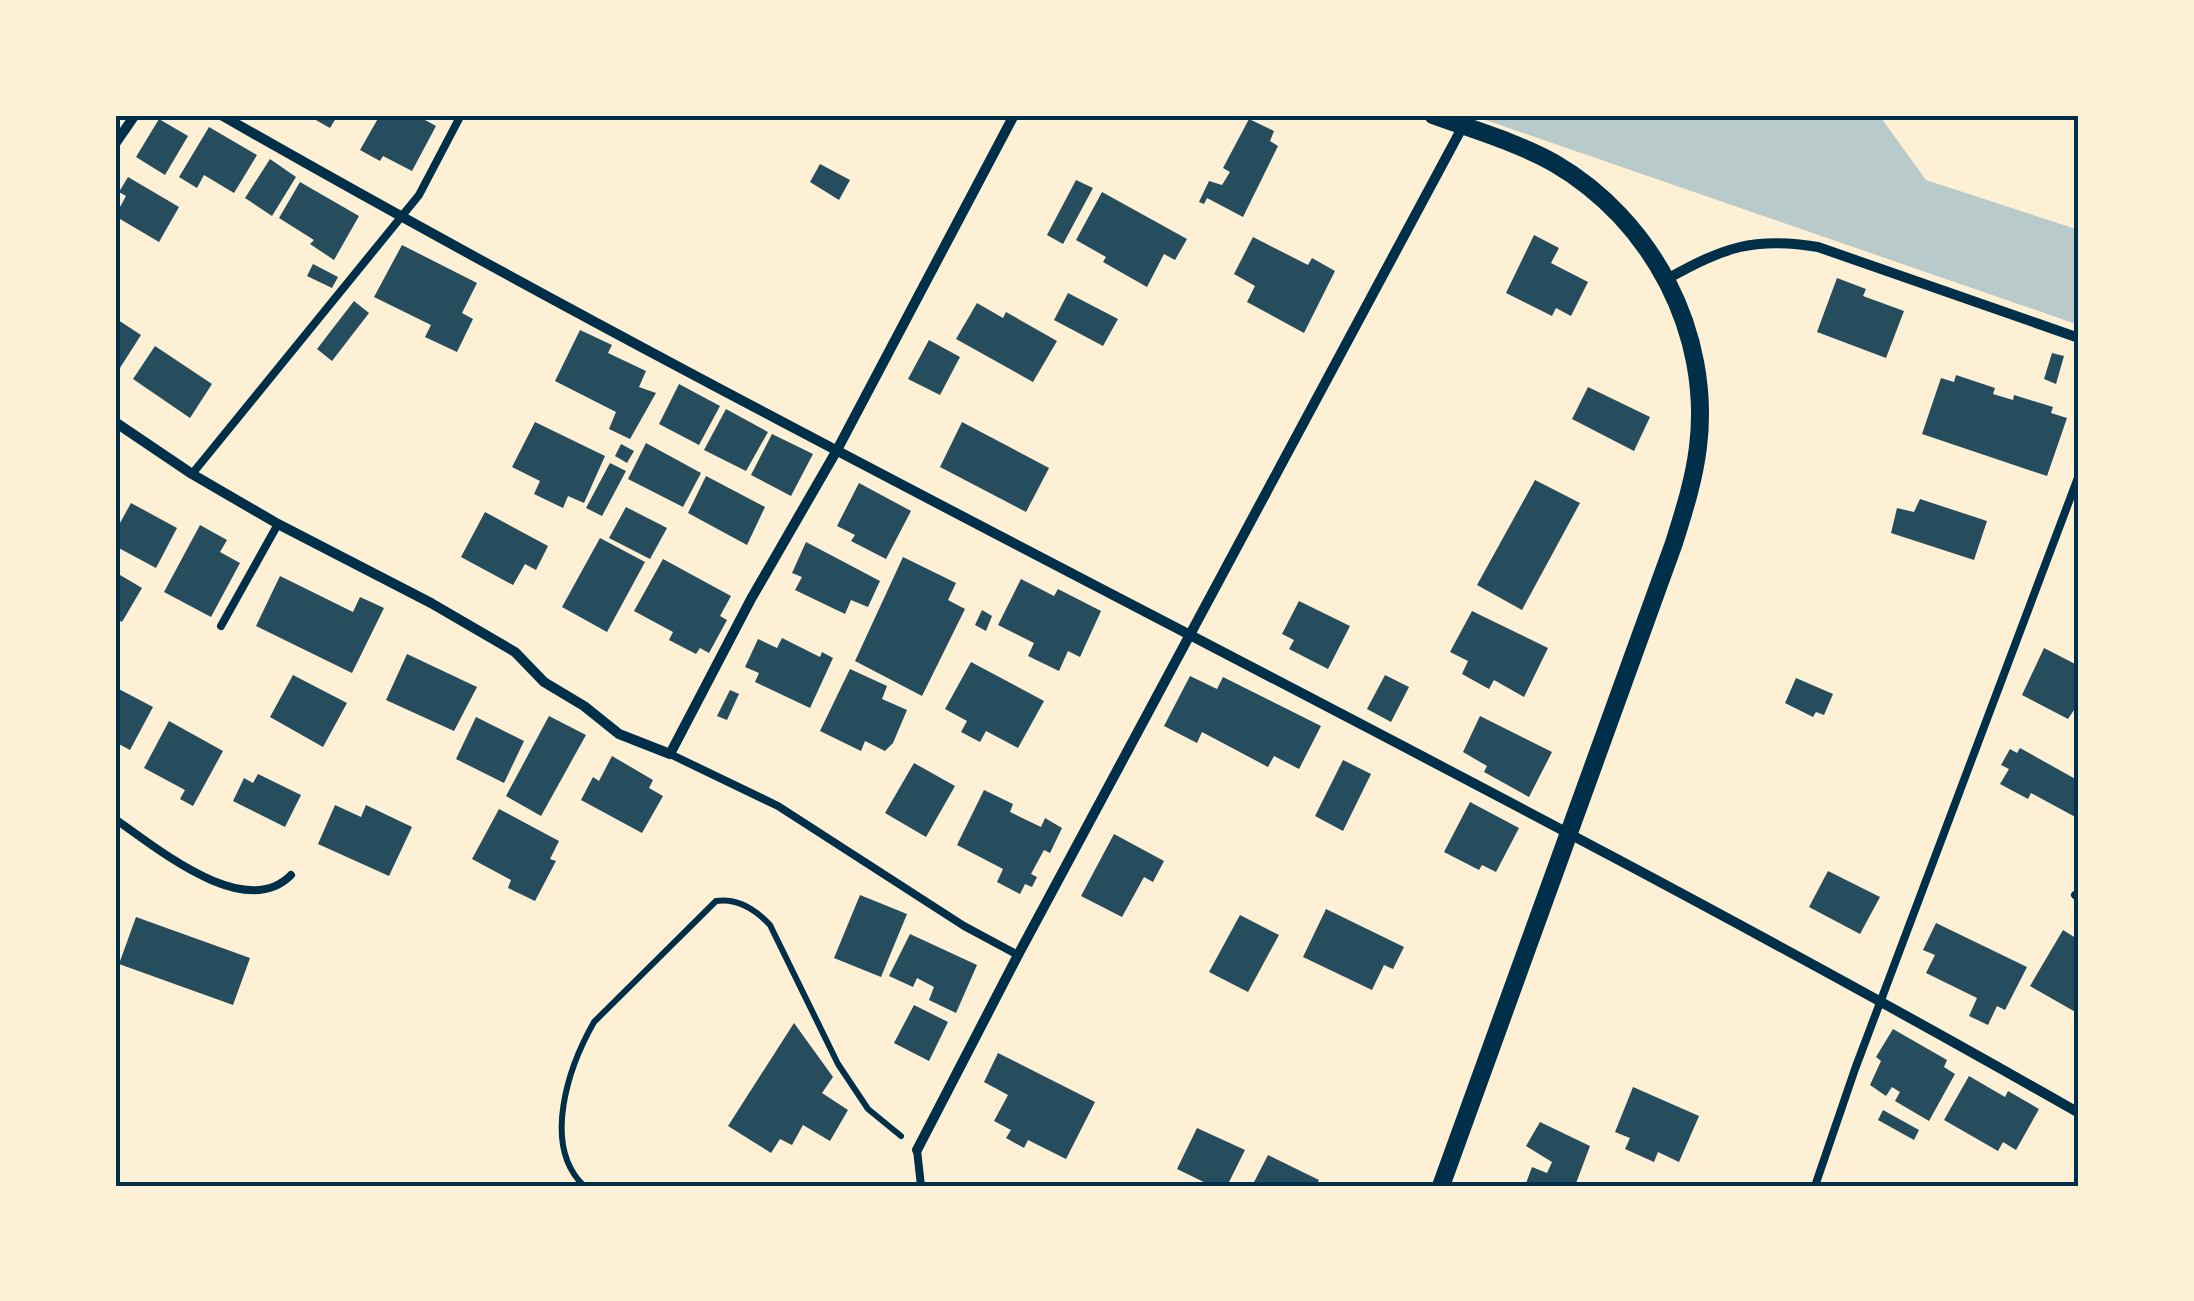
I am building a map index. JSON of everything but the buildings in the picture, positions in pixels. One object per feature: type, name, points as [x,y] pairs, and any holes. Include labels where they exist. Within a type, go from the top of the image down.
[{"type":"street","points":[[115,144],[135,115]]},
{"type":"street","points":[[220,115],[398,217],[1882,1000],[2079,1113]]},
{"type":"street","points":[[115,422],[192,474],[278,524],[431,603],[515,652],[544,682],[584,706],[619,734],[670,754],[1014,115]]},
{"type":"street","points":[[1433,115],[1518,145],[1556,164],[1598,195],[1651,252],[1667,278],[1691,340],[1697,378],[1698,444],[1690,492],[1659,588],[1441,1186]]},
{"type":"street","points":[[917,1150],[1464,126]]},
{"type":"street","points":[[1667,278],[1714,252],[1762,242],[1790,242],[1818,247],[2079,338]]},
{"type":"lane","points":[[192,474],[418,196],[461,115]]},
{"type":"lane","points":[[1815,1186],[2079,475]]},
{"type":"lane","points":[[221,626],[278,524]]},
{"type":"lane","points":[[670,754],[778,806],[964,926],[1018,955]]},
{"type":"lane","points":[[115,820],[168,855],[230,887],[257,892],[279,887],[291,875]]},
{"type":"lane","points":[[917,1150],[921,1186]]},
{"type":"path","points":[[584,1186],[574,1176],[566,1156],[562,1099],[586,1036],[594,1022],[716,901],[728,900],[758,912],[770,925],[838,1064],[868,1109],[917,1150]]},
{"type":"shaded area","points":[[1471,115],[1879,115],[1926,180],[2079,230],[2079,325]]}]
